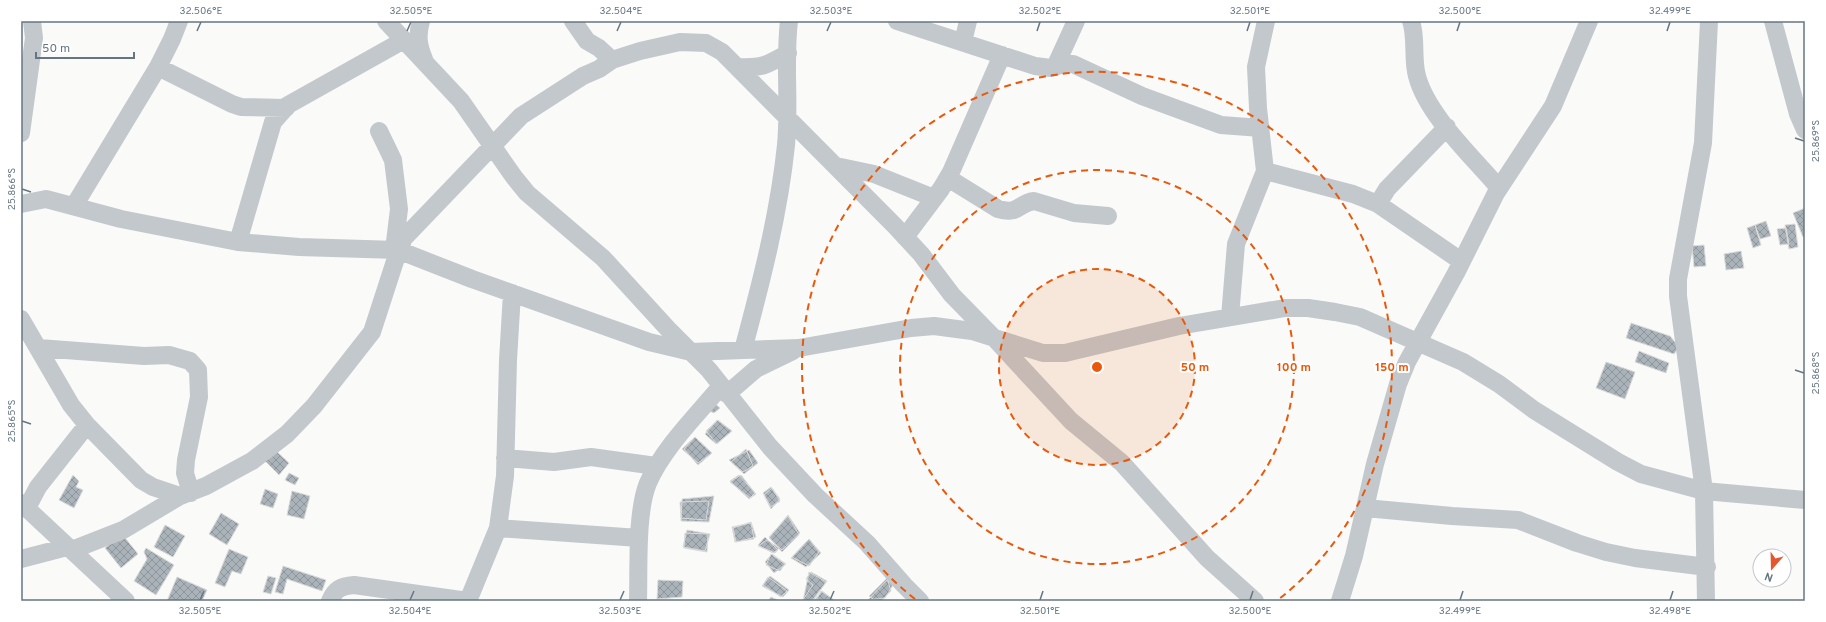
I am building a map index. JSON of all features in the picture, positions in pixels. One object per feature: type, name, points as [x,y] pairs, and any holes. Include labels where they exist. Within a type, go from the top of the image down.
[{"type":"street","points":[[21,132],[34,38],[32,21]]},
{"type":"street","points":[[74,206],[158,67],[179,21]]},
{"type":"street","points":[[386,21],[461,101],[527,193],[597,253],[709,370],[775,452],[815,496],[867,543],[906,593],[920,601]]},
{"type":"street","points":[[421,21],[418,44],[427,66]]},
{"type":"street","points":[[573,21],[587,41],[599,48],[612,60]]},
{"type":"street","points":[[743,350],[761,281],[773,224],[786,146],[788,118],[789,21]]},
{"type":"street","points":[[897,21],[1035,66],[1051,68],[1064,64],[1073,64],[1142,96],[1222,125],[1261,128]]},
{"type":"street","points":[[963,42],[968,21]]},
{"type":"street","points":[[1055,67],[1076,21]]},
{"type":"street","points":[[1230,317],[1236,244],[1265,172],[1256,67],[1266,21]]},
{"type":"street","points":[[1411,21],[1418,80],[1428,103],[1499,188]]},
{"type":"street","points":[[1340,601],[1354,556],[1375,464],[1398,384],[1417,341],[1499,188],[1553,106],[1589,21]]},
{"type":"street","points":[[1706,601],[1707,567],[1704,491],[1678,296],[1678,285],[1703,143],[1709,21]]},
{"type":"street","points":[[1773,21],[1798,114],[1805,130]]},
{"type":"street","points":[[238,242],[274,122],[286,108],[324,84],[404,40]]},
{"type":"street","points":[[396,251],[404,238],[521,116],[583,76],[599,69],[612,60],[640,51],[680,42],[697,41],[713,46],[788,118],[905,236],[921,254],[952,295],[995,338],[1071,421],[1122,463],[1207,558],[1255,601]]},
{"type":"street","points":[[736,67],[758,68],[766,66],[788,53]]},
{"type":"street","points":[[905,236],[948,178],[1002,55]]},
{"type":"street","points":[[158,67],[221,100],[236,106],[286,108]]},
{"type":"street","points":[[1378,204],[1387,189],[1447,127]]},
{"type":"street","points":[[21,560],[69,548],[123,530],[185,495],[252,461],[287,434],[314,406],[372,332],[396,251],[399,209],[393,160],[379,131]]},
{"type":"street","points":[[836,166],[874,174],[934,198]]},
{"type":"street","points":[[1265,172],[1353,194],[1378,204],[1461,261]]},
{"type":"street","points":[[948,178],[998,209],[1006,211],[1015,211],[1034,201],[1074,213],[1108,216]]},
{"type":"street","points":[[21,204],[46,199],[121,219],[238,242],[299,247],[396,251],[649,342],[691,352],[799,348],[911,328],[934,326],[972,331],[1043,352],[1065,353],[1179,326],[1286,308],[1308,308],[1360,317],[1417,341],[1479,370],[1534,410],[1618,462],[1641,474],[1704,491],[1805,500]]},
{"type":"street","points":[[330,601],[333,594],[340,587],[354,585],[468,601],[498,528],[505,476],[512,293]]},
{"type":"street","points":[[21,319],[71,405],[87,425],[141,480],[153,487],[185,495]]},
{"type":"street","points":[[39,348],[144,356],[169,356],[190,361],[198,370],[199,397],[186,460],[185,495]]},
{"type":"street","points":[[638,601],[639,538],[648,484],[656,466],[724,390],[756,369],[799,348]]},
{"type":"street","points":[[87,425],[24,506],[126,601]]},
{"type":"street","points":[[505,458],[554,462],[591,457],[656,466]]},
{"type":"street","points":[[1365,508],[1518,520],[1577,544],[1606,552],[1635,558],[1707,567]]},
{"type":"street","points":[[498,528],[639,538]]},
{"type":"building","points":[[1805,208],[1805,236],[1803,237],[1793,213]]},
{"type":"building","points":[[1766,221],[1771,236],[1760,239],[1755,225]]},
{"type":"building","points":[[1795,224],[1798,247],[1789,249],[1785,225]]},
{"type":"building","points":[[1755,225],[1761,245],[1753,248],[1747,228]]},
{"type":"building","points":[[1786,228],[1789,244],[1780,245],[1777,229]]},
{"type":"building","points":[[1704,245],[1706,266],[1694,267],[1692,246]]},
{"type":"building","points":[[1741,251],[1744,268],[1726,270],[1724,254]]},
{"type":"building","points":[[1631,323],[1670,336],[1679,347],[1674,354],[1626,338]]},
{"type":"building","points":[[1639,351],[1669,363],[1666,373],[1635,362]]},
{"type":"building","points":[[1606,362],[1635,372],[1625,399],[1596,388]]},
{"type":"building","points":[[713,402],[720,408],[714,413],[707,410]]},
{"type":"building","points":[[717,420],[732,431],[716,444],[705,434]]},
{"type":"building","points":[[718,420],[732,431],[717,444],[706,431]]},
{"type":"building","points":[[695,437],[712,453],[698,463],[682,449]]},
{"type":"building","points":[[695,437],[712,453],[698,465],[684,449]]},
{"type":"building","points":[[274,449],[289,463],[279,475],[264,460]]},
{"type":"building","points":[[746,449],[753,466],[743,472],[731,462]]},
{"type":"building","points":[[749,450],[758,463],[744,474],[729,460]]},
{"type":"building","points":[[289,473],[299,478],[295,485],[285,480]]},
{"type":"building","points":[[73,475],[79,481],[76,487],[83,490],[74,508],[59,500]]},
{"type":"building","points":[[739,475],[756,494],[749,499],[730,481]]},
{"type":"building","points":[[741,475],[755,493],[750,498],[730,482]]},
{"type":"building","points":[[771,487],[780,501],[771,507],[763,493]]},
{"type":"building","points":[[772,488],[780,499],[771,509],[764,495]]},
{"type":"building","points":[[265,489],[278,494],[273,508],[260,504]]},
{"type":"building","points":[[292,491],[310,496],[304,519],[287,515]]},
{"type":"building","points":[[714,496],[709,522],[681,521],[682,499]]},
{"type":"building","points":[[709,501],[706,520],[681,518],[680,502]]},
{"type":"building","points":[[221,513],[239,524],[227,545],[209,534]]},
{"type":"building","points":[[788,515],[800,533],[782,550],[769,538]]},
{"type":"building","points":[[788,516],[799,535],[782,552],[769,537]]},
{"type":"building","points":[[751,522],[756,537],[736,542],[733,528]]},
{"type":"building","points":[[751,523],[754,539],[735,542],[732,527]]},
{"type":"building","points":[[165,525],[185,536],[173,557],[154,547]]},
{"type":"building","points":[[687,530],[710,534],[705,551],[683,547]]},
{"type":"building","points":[[685,533],[708,534],[707,552],[684,548]]},
{"type":"building","points":[[122,534],[138,554],[121,568],[105,548]]},
{"type":"building","points":[[765,537],[778,550],[773,553],[758,545]]},
{"type":"building","points":[[809,539],[821,553],[806,567],[791,558]]},
{"type":"building","points":[[809,539],[819,552],[809,566],[792,557]]},
{"type":"building","points":[[767,540],[779,548],[775,553],[758,546]]},
{"type":"building","points":[[146,548],[174,565],[156,595],[134,581],[147,559],[144,552]]},
{"type":"building","points":[[229,549],[248,557],[241,574],[232,571],[225,587],[215,583]]},
{"type":"building","points":[[771,554],[785,564],[780,571],[766,565]]},
{"type":"building","points":[[772,554],[786,564],[774,573],[765,562]]},
{"type":"building","points":[[283,566],[326,580],[322,591],[287,579],[283,594],[275,592]]},
{"type":"building","points":[[809,572],[826,582],[813,601],[803,601]]},
{"type":"building","points":[[811,572],[827,581],[812,601],[802,601],[813,585],[806,579]]},
{"type":"building","points":[[268,576],[276,578],[271,594],[263,592]]},
{"type":"building","points":[[770,576],[789,590],[783,597],[762,586]]},
{"type":"building","points":[[177,577],[207,590],[202,601],[167,601]]},
{"type":"building","points":[[768,577],[787,591],[781,597],[763,585]]},
{"type":"building","points":[[887,578],[891,591],[881,601],[876,601],[869,596]]},
{"type":"building","points":[[658,580],[683,581],[682,597],[657,599]]},
{"type":"building","points":[[887,580],[893,585],[885,598],[868,600]]},
{"type":"building","points":[[821,591],[834,600],[816,601]]},
{"type":"building","points":[[822,591],[834,600],[814,601]]},
{"type":"building","points":[[771,597],[780,601],[768,601]]}]
